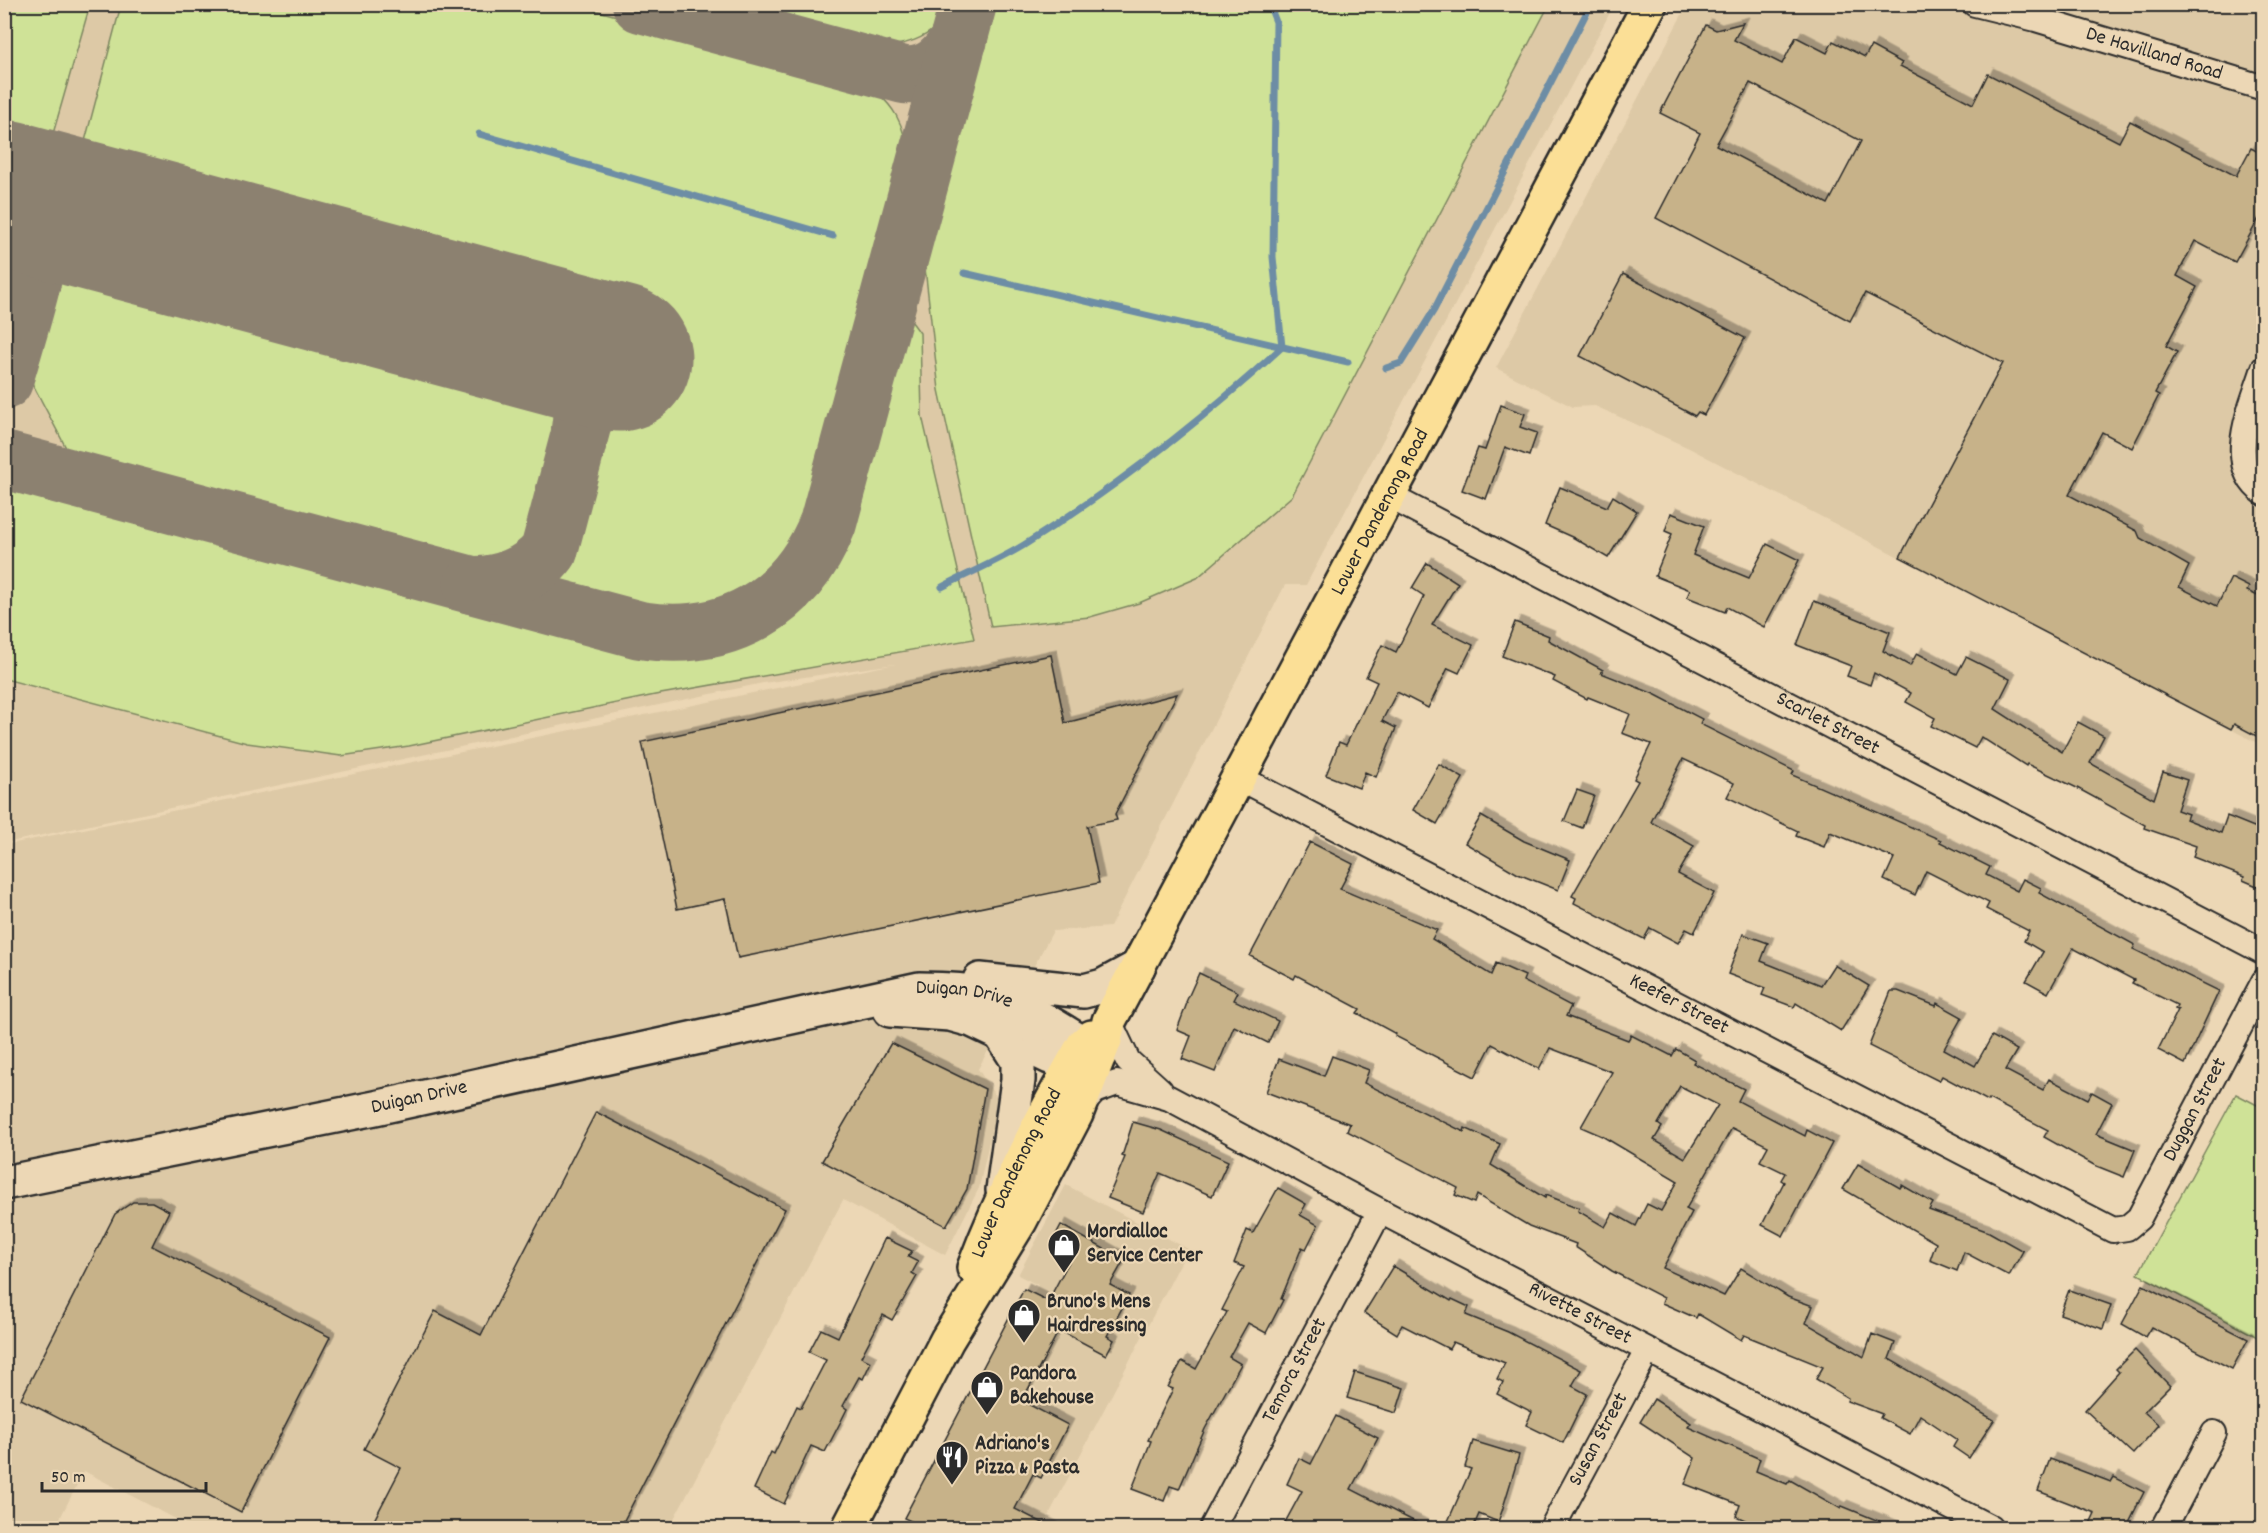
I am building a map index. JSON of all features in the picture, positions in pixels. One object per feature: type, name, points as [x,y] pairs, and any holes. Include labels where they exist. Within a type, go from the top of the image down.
[{"type":"highway","name":"Lower Dandenong Road","points":[[947,1340],[1002,1195],[1046,1109],[1087,1059],[1109,1021],[1238,777],[1391,497],[1650,4]]},
{"type":"highway","name":"Lower Dandenong Road","points":[[850,1528],[947,1340],[1020,1221],[1076,1114],[1087,1059]]},
{"type":"main road","points":[[919,989],[953,982],[984,980],[1084,992],[1102,986],[1138,967]]},
{"type":"main road","name":"Duigan Drive","points":[[4,1182],[387,1106],[919,989],[954,990],[996,998],[1056,1027],[1087,1059]]},
{"type":"main road","name":"Duigan Drive","points":[[835,1008],[917,1010],[950,1014],[972,1020],[1050,1057],[1087,1059]]},
{"type":"main road","points":[[1000,1033],[1018,1061],[1018,1080],[1002,1195]]},
{"type":"street","name":"De Havilland Road","points":[[1976,4],[2036,19],[2264,88]]},
{"type":"street","points":[[2264,368],[2242,448],[2249,480],[2264,493]]},
{"type":"street","name":"Scarlet Street","points":[[1391,497],[2264,952]]},
{"type":"street","name":"Keefer Street","points":[[1238,777],[2095,1223],[2120,1231]]},
{"type":"street","name":"Duggan Street","points":[[2120,1231],[2134,1224],[2139,1218],[2264,981]]},
{"type":"street","name":"Rivette Street","points":[[1109,1021],[1128,1061],[1169,1098]]},
{"type":"street","name":"Rivette Street","points":[[1076,1114],[1086,1100],[1104,1085],[1122,1083],[1169,1098],[1647,1351],[1991,1528]]},
{"type":"street","name":"Temora Street","points":[[1212,1528],[1380,1211]]},
{"type":"street","name":"Susan Street","points":[[1552,1528],[1647,1351]]},
{"type":"street","points":[[2164,1528],[2214,1433]]},
{"type":"shaded area","points":[[5,5],[1614,5],[1306,585],[1285,585],[1110,927],[1053,931],[978,1069],[998,1100],[979,1188],[945,1255],[843,1200],[669,1528],[193,1528],[84,1471],[55,1528],[5,1528],[5,845],[895,664],[763,683],[5,843]]},
{"type":"shaded area","points":[[1687,5],[2263,5],[2263,746],[1689,448],[1595,406],[1573,407],[1496,368]]},
{"type":"shaded area","points":[[1066,1185],[1188,1249],[1042,1528],[926,1528],[913,1522],[1038,1285],[1018,1275]]},
{"type":"green space","points":[[4,5],[90,5],[42,172],[5,162]]},
{"type":"green space","points":[[121,5],[576,5],[855,80],[880,95],[902,127],[907,154],[906,169],[813,508],[789,552],[754,586],[734,598],[711,607],[687,612],[661,613],[635,610],[557,590],[627,330],[77,181],[75,179]]},
{"type":"green space","points":[[707,5],[951,5],[936,27],[926,35],[902,44],[876,47],[863,46]]},
{"type":"green space","points":[[987,5],[1549,5],[1292,496],[1197,578],[1139,603],[1090,617],[991,627],[939,390],[922,242]]},
{"type":"green space","points":[[5,226],[25,232],[26,238],[5,318]]},
{"type":"green space","points":[[65,241],[499,359],[521,371],[542,386],[555,405],[557,416],[558,433],[551,490],[536,528],[523,543],[507,555],[487,563],[463,567],[73,461],[30,379],[29,363],[30,346],[38,311],[60,243]]},
{"type":"green space","points":[[909,318],[920,333],[922,416],[974,639],[655,695],[409,746],[341,756],[247,743],[5,679],[5,477],[621,643],[652,647],[682,647],[712,644],[740,637],[767,625],[791,609],[812,588],[830,561],[851,510]]},
{"type":"green space","points":[[2236,1094],[2263,1108],[2263,1340],[2138,1274]]},
{"type":"building","points":[[1743,23],[1734,40],[1782,64],[1796,37],[1827,53],[1833,41],[1865,57],[1871,46],[1902,63],[1900,66],[1973,104],[1988,74],[2119,142],[2130,121],[2236,176],[2251,148],[2264,155],[2264,209],[2235,262],[2195,241],[2177,276],[2197,287],[2166,346],[2177,352],[2155,393],[2159,395],[2132,448],[2102,432],[2069,495],[2137,531],[2140,538],[2189,566],[2179,587],[2217,606],[2231,578],[2249,587],[2247,591],[2264,599],[2264,740],[2234,724],[2231,729],[1900,557],[2003,363],[1865,293],[1850,321],[1656,218],[1700,133],[1660,113],[1706,25],[1716,30]],"holes":[[[1750,83],[1861,141],[1828,204],[1716,145]]]},
{"type":"building","points":[[1623,274],[1745,338],[1704,415],[1698,412],[1695,416],[1580,356]]},
{"type":"building","points":[[1501,405],[1525,414],[1520,427],[1537,433],[1529,456],[1505,447],[1486,499],[1462,490],[1478,448],[1485,450]]},
{"type":"building","points":[[1560,487],[1607,507],[1613,496],[1637,511],[1608,558],[1574,538],[1545,525]]},
{"type":"building","points":[[1671,513],[1704,526],[1693,555],[1749,578],[1767,544],[1799,560],[1764,627],[1727,607],[1725,612],[1687,597],[1690,590],[1655,576],[1672,534],[1665,531]]},
{"type":"building","points":[[1427,563],[1458,583],[1432,625],[1473,645],[1459,673],[1448,668],[1428,708],[1397,692],[1382,721],[1396,728],[1376,777],[1365,772],[1359,788],[1326,775],[1339,742],[1346,745],[1377,682],[1366,677],[1382,645],[1396,652],[1424,596],[1412,588]]},
{"type":"building","points":[[1814,601],[1890,632],[1883,651],[1910,666],[1917,653],[1957,674],[1966,657],[2010,679],[1995,709],[2062,752],[2078,722],[2104,736],[2090,763],[2154,799],[2163,772],[2187,780],[2177,810],[2188,814],[2186,819],[2221,833],[2227,816],[2264,831],[2264,889],[2243,880],[2244,877],[2193,857],[2196,846],[2144,828],[2145,825],[2077,788],[2027,764],[2026,766],[1981,737],[1975,748],[1931,726],[1935,718],[1906,702],[1911,693],[1874,673],[1870,685],[1847,676],[1851,666],[1797,645]]},
{"type":"building","points":[[1515,622],[1549,636],[1548,640],[1603,670],[1601,673],[1654,694],[1702,719],[1700,724],[1794,771],[1792,775],[1941,840],[1940,842],[1990,867],[1986,875],[2017,891],[2023,879],[2041,888],[2039,893],[2135,945],[2133,949],[2219,991],[2185,1064],[2158,1050],[2178,1010],[2175,1009],[2177,1005],[2132,983],[2134,980],[2073,948],[2048,993],[2026,981],[2043,952],[2024,941],[2029,931],[1986,909],[1989,903],[1926,871],[1915,895],[1884,880],[1894,858],[1830,832],[1824,847],[1796,836],[1798,831],[1727,797],[1734,783],[1683,759],[1651,822],[1694,846],[1678,874],[1714,893],[1694,933],[1686,929],[1678,943],[1650,928],[1644,939],[1574,903],[1576,898],[1572,896],[1638,781],[1634,779],[1651,744],[1622,733],[1630,714],[1588,697],[1587,699],[1553,681],[1555,677],[1502,656]]},
{"type":"building","points":[[1051,655],[1065,723],[1177,694],[1115,814],[1117,820],[1087,826],[1099,883],[738,958],[725,899],[677,909],[642,742]]},
{"type":"building","points":[[1439,764],[1463,778],[1437,824],[1413,810]]},
{"type":"building","points":[[1577,790],[1594,796],[1582,828],[1564,821]]},
{"type":"building","points":[[1481,816],[1524,841],[1570,860],[1558,890],[1518,874],[1465,843]]},
{"type":"building","points":[[1310,842],[1353,864],[1340,889],[1437,930],[1432,939],[1491,975],[1496,963],[1525,976],[1523,981],[1571,1006],[1566,1016],[1628,1040],[1631,1035],[1672,1056],[1676,1049],[1695,1060],[1693,1063],[1744,1089],[1738,1101],[1805,1136],[1807,1130],[1832,1143],[1783,1236],[1762,1225],[1784,1182],[1781,1180],[1785,1173],[1760,1161],[1768,1146],[1732,1128],[1686,1209],[1692,1212],[1663,1268],[1724,1296],[1741,1268],[1788,1297],[1813,1306],[1806,1323],[1864,1357],[1872,1334],[1895,1343],[1889,1359],[1994,1420],[1969,1458],[1953,1447],[1957,1440],[1920,1415],[1910,1434],[1880,1418],[1882,1414],[1847,1401],[1848,1398],[1816,1379],[1823,1367],[1744,1335],[1741,1340],[1698,1314],[1696,1318],[1662,1303],[1664,1298],[1612,1271],[1575,1247],[1576,1244],[1529,1226],[1477,1195],[1474,1203],[1455,1195],[1458,1188],[1347,1131],[1350,1124],[1266,1092],[1279,1059],[1324,1076],[1332,1056],[1369,1070],[1364,1083],[1464,1132],[1465,1128],[1500,1144],[1491,1165],[1545,1198],[1546,1195],[1579,1208],[1578,1211],[1605,1227],[1613,1213],[1636,1226],[1647,1204],[1661,1211],[1678,1181],[1602,1136],[1581,1127],[1612,1072],[1550,1048],[1539,1069],[1492,1044],[1475,1077],[1395,1036],[1396,1034],[1357,1013],[1360,1009],[1296,975],[1294,979],[1250,956]],"holes":[[[1680,1086],[1718,1105],[1685,1158],[1654,1140],[1662,1127],[1658,1124]]]},
{"type":"building","points":[[1743,934],[1768,943],[1761,961],[1821,985],[1834,965],[1869,986],[1841,1031],[1796,1003],[1794,1007],[1762,995],[1765,988],[1728,974]]},
{"type":"building","points":[[1199,973],[1238,992],[1234,1000],[1278,1021],[1268,1043],[1234,1026],[1215,1072],[1182,1059],[1191,1036],[1177,1030]]},
{"type":"building","points":[[1891,991],[1898,991],[1936,1006],[1937,1003],[1962,1017],[1944,1049],[1975,1066],[1992,1036],[2017,1050],[2005,1070],[2043,1090],[2049,1079],[2088,1099],[2092,1092],[2112,1103],[2096,1134],[2135,1150],[2124,1177],[2094,1165],[2044,1137],[2048,1130],[1989,1099],[1988,1101],[1942,1076],[1939,1081],[1869,1046]]},
{"type":"building","points":[[891,1043],[985,1089],[967,1189],[946,1226],[822,1161]]},
{"type":"building","points":[[596,1112],[785,1209],[620,1528],[370,1528],[401,1468],[364,1449],[435,1311],[481,1335]]},
{"type":"building","points":[[1133,1122],[1161,1130],[1228,1161],[1212,1196],[1160,1173],[1143,1212],[1108,1198],[1125,1157],[1122,1156]]},
{"type":"building","points":[[1858,1164],[1900,1188],[1902,1185],[1933,1203],[1929,1210],[1989,1232],[2023,1251],[2009,1276],[1964,1252],[1957,1271],[1930,1260],[1936,1243],[1843,1189]]},
{"type":"building","points":[[1278,1188],[1306,1204],[1300,1215],[1318,1225],[1306,1249],[1302,1247],[1281,1299],[1283,1300],[1266,1333],[1248,1323],[1229,1357],[1241,1364],[1205,1429],[1179,1489],[1170,1486],[1164,1501],[1132,1489],[1151,1441],[1148,1440],[1173,1389],[1168,1387],[1182,1361],[1196,1369],[1227,1312],[1222,1310],[1244,1267],[1234,1263],[1247,1230],[1253,1233]]},
{"type":"building","points":[[133,1202],[152,1202],[169,1211],[152,1246],[330,1337],[241,1512],[21,1399],[115,1214]]},
{"type":"building","points":[[1061,1225],[1124,1260],[1110,1285],[1129,1295],[1107,1336],[1114,1340],[1106,1355],[1059,1330],[1022,1401],[1068,1425],[1041,1478],[1033,1474],[1015,1509],[1053,1528],[926,1528],[904,1518],[1024,1289],[1048,1301],[1072,1256],[1051,1244]]},
{"type":"building","points":[[885,1238],[912,1251],[908,1257],[918,1262],[912,1273],[917,1276],[892,1320],[883,1315],[861,1357],[871,1362],[863,1379],[859,1377],[843,1406],[847,1409],[825,1452],[811,1446],[784,1504],[754,1489],[771,1452],[774,1454],[797,1406],[801,1408],[826,1360],[809,1352],[821,1329],[838,1337]]},
{"type":"building","points":[[1393,1266],[1451,1301],[1452,1299],[1469,1307],[1466,1315],[1508,1332],[1581,1370],[1572,1386],[1587,1394],[1563,1443],[1526,1425],[1532,1412],[1497,1394],[1503,1382],[1497,1379],[1505,1363],[1453,1342],[1449,1349],[1402,1325],[1397,1334],[1364,1313]]},
{"type":"building","points":[[2143,1285],[2248,1339],[2232,1369],[2151,1327],[2145,1337],[2122,1324]]},
{"type":"building","points":[[2069,1290],[2111,1305],[2103,1329],[2060,1314]]},
{"type":"building","points":[[2135,1350],[2170,1386],[2144,1412],[2159,1425],[2133,1454],[2085,1410],[2119,1372],[2116,1369]]},
{"type":"building","points":[[1355,1372],[1404,1388],[1396,1413],[1347,1398]]},
{"type":"building","points":[[1654,1399],[1691,1423],[1688,1427],[1760,1459],[1756,1471],[1787,1484],[1790,1480],[1841,1509],[1842,1506],[1896,1528],[1763,1528],[1736,1516],[1740,1505],[1685,1484],[1695,1458],[1640,1422]]},
{"type":"building","points":[[1336,1416],[1378,1438],[1351,1489],[1427,1528],[1282,1528],[1302,1491],[1287,1484],[1299,1458],[1311,1464]]},
{"type":"building","points":[[1473,1441],[1519,1455],[1502,1511],[1498,1522],[1479,1514],[1473,1528],[1445,1528],[1471,1469],[1465,1467]]},
{"type":"building","points":[[2050,1459],[2111,1482],[2114,1477],[2144,1492],[2126,1528],[2088,1528],[2095,1513],[2038,1491]]},
{"type":"waterway","points":[[942,587],[1014,551],[1092,500],[1158,452],[1282,347],[1273,257],[1276,22],[1269,4]]},
{"type":"waterway","points":[[1386,368],[1401,363],[1434,310],[1591,4]]},
{"type":"waterway","points":[[479,134],[833,236]]},
{"type":"waterway","points":[[964,273],[1348,362]]},
{"type":"taxiway","points":[[641,4],[904,75],[922,73],[937,66],[959,39]]},
{"type":"taxiway","points":[[4,460],[640,630],[671,633],[701,631],[729,624],[754,612],[777,596],[797,576],[814,551],[828,523],[968,4]]},
{"type":"taxiway","points":[[4,196],[32,211],[40,228],[38,257],[4,381]]},
{"type":"taxiway","points":[[425,306],[507,329],[532,340],[555,355],[571,374],[580,398],[580,429]]},
{"type":"taxiway","points":[[472,585],[483,585],[515,577],[534,566],[549,551],[601,354]]},
{"type":"runway","points":[[4,193],[618,358]]},
{"type":"place","name":"Mordialloc Service Center","points":[[1064,1274]]},
{"type":"place","name":"Bruno's Mens Hairdressing","points":[[1024,1344]]},
{"type":"place","name":"Pandora Bakehouse","points":[[987,1416]]},
{"type":"place","name":"Adriano's Pizza & Pasta","points":[[952,1486]]}]
